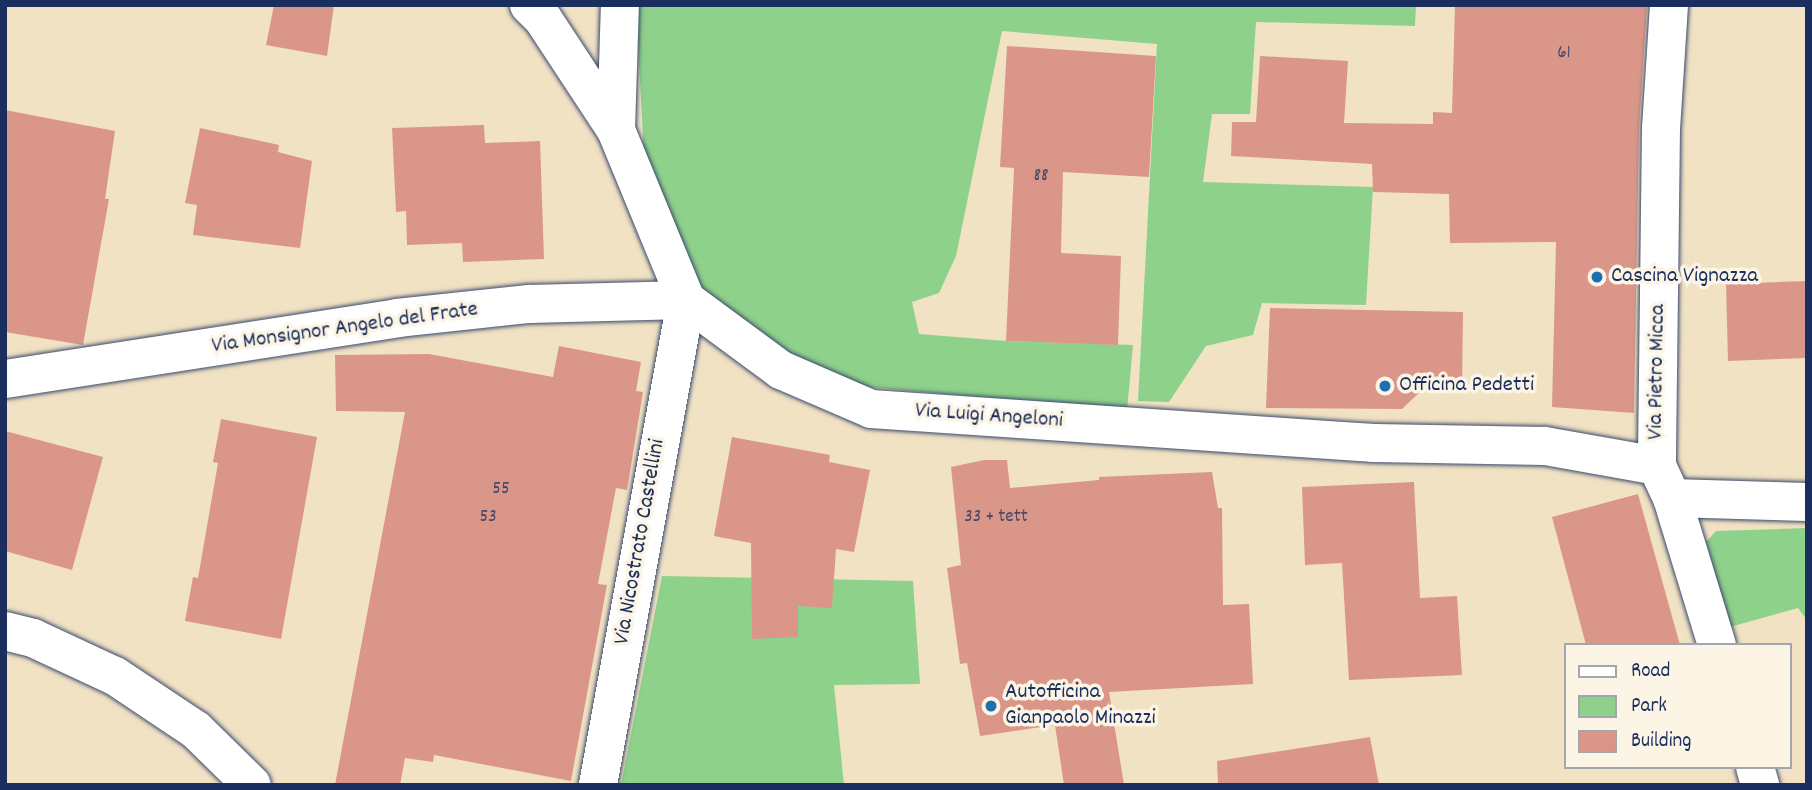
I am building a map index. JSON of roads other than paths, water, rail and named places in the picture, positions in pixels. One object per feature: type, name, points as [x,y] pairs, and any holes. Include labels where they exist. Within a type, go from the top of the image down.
[{"type":"street","points":[[528,5],[542,19],[616,130],[686,300]]},
{"type":"street","points":[[616,130],[620,5]]},
{"type":"street","name":"Via Pietro Micca","points":[[1669,5],[1661,128],[1665,482],[1716,643]]},
{"type":"street","name":"Via Luigi Angeloni","points":[[686,300],[780,370],[871,409],[1374,443],[1545,446],[1665,482],[1807,502]]},
{"type":"street","name":"Via Monsignor Angelo del Frate","points":[[5,379],[411,317],[529,304],[686,300]]},
{"type":"street","name":"Via Nicostrato Castellini","points":[[598,785],[686,300]]},
{"type":"street","points":[[5,631],[33,638],[115,676],[196,730],[252,785]]},
{"type":"place","name":"Cascina Vignazza","points":[[1597,277]]},
{"type":"place","name":"Officina Pedetti","points":[[1385,386]]},
{"type":"place","name":"Autofficina Gianpaolo Minazzi","points":[[991,706]]}]
